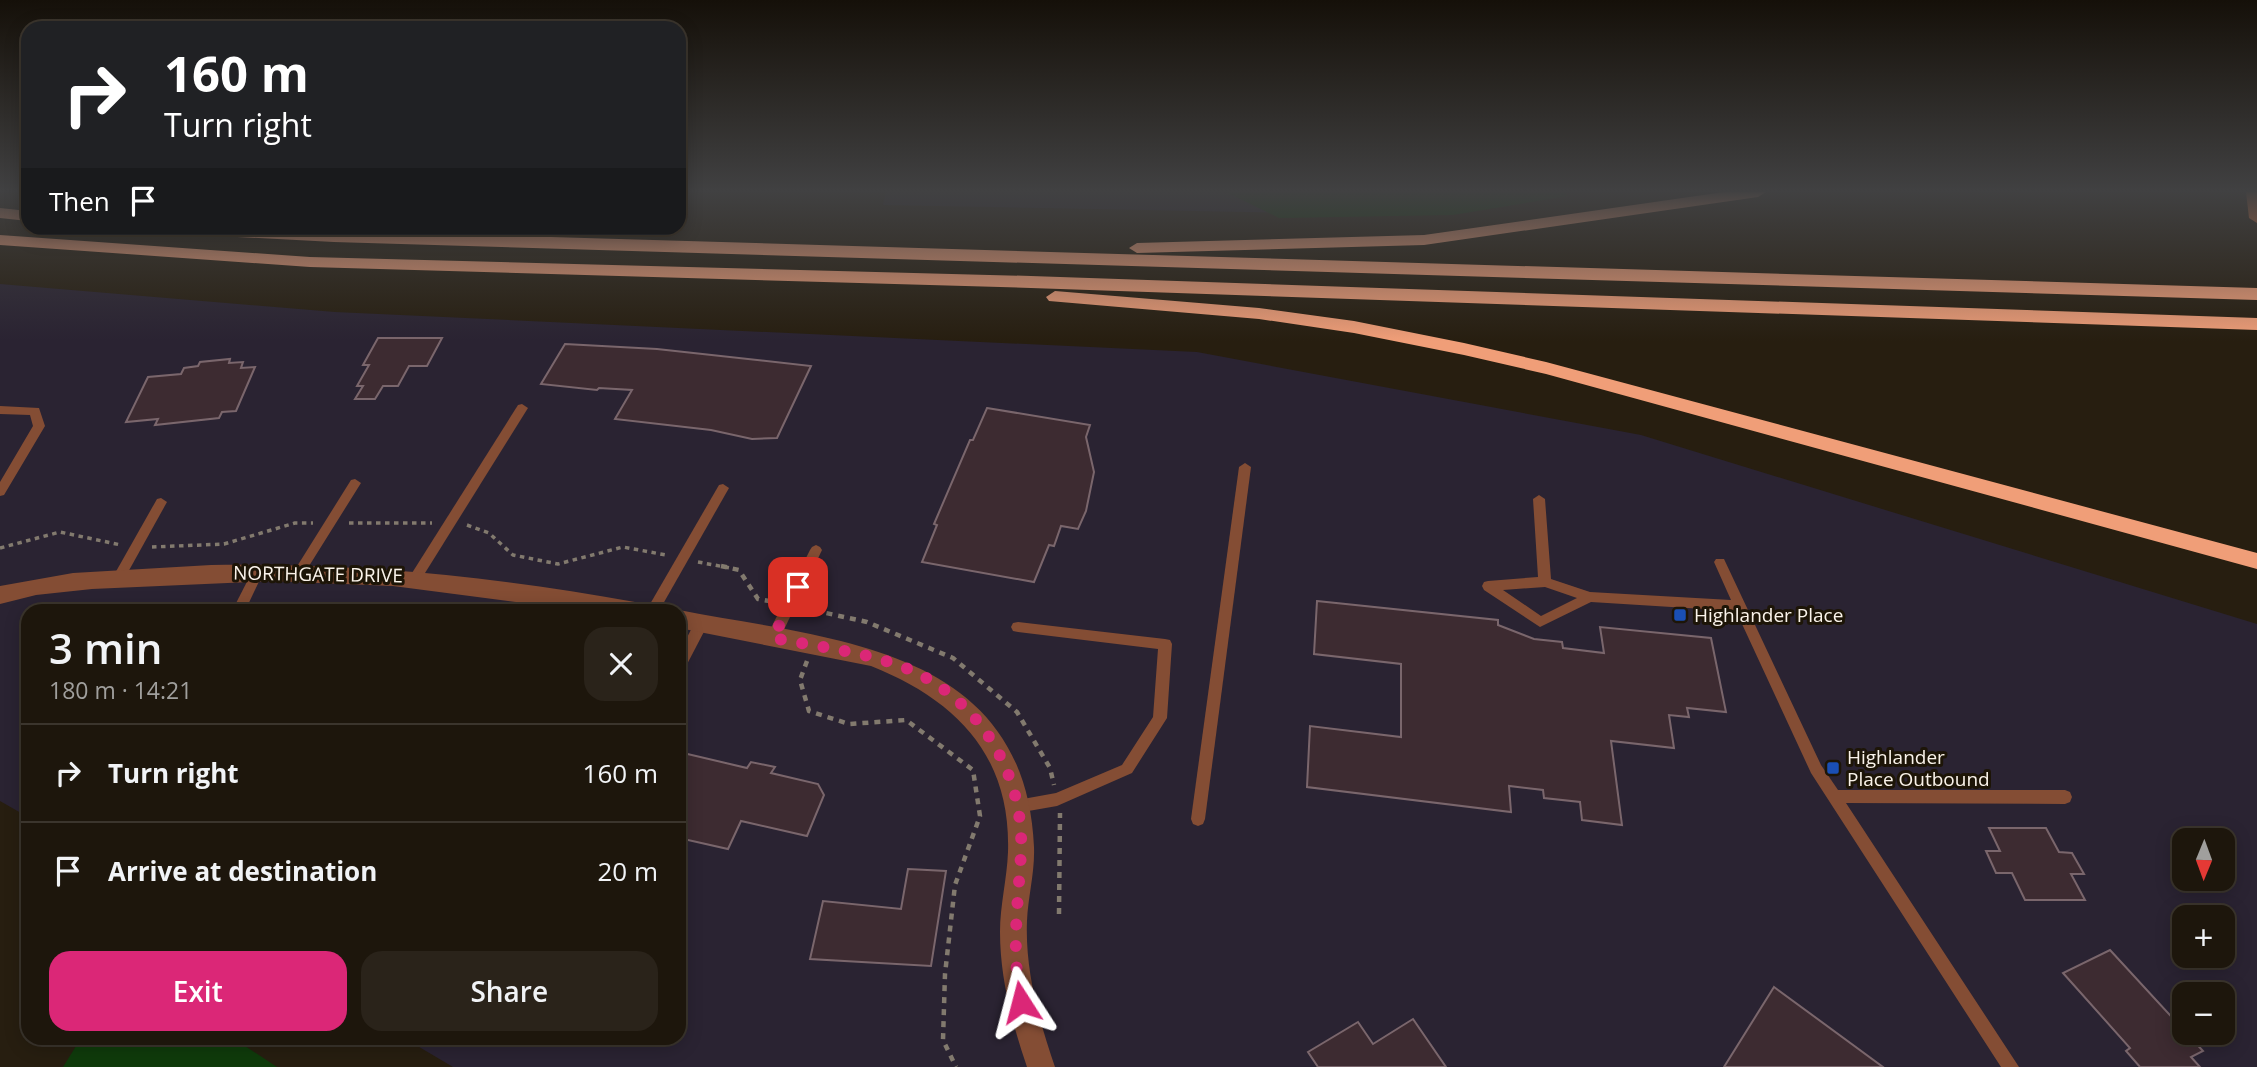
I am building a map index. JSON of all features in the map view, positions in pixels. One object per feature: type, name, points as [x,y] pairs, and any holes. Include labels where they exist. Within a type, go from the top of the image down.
[{"type":"highway","points":[[25,242],[310,262],[954,280],[2257,324]]},
{"type":"highway","points":[[503,242],[2257,295]]},
{"type":"highway","points":[[1038,257],[1170,246],[1387,242]]},
{"type":"highway","points":[[954,280],[1010,294],[1221,309],[1325,323],[1432,342],[1546,368],[2257,561]]},
{"type":"street","name":"NORTHGATE DRIVE","points":[[0,595],[63,582],[300,571],[416,577],[554,595],[600,604]]},
{"type":"street","points":[[690,621],[900,666],[955,698],[975,717],[996,745],[1013,785],[1017,806],[1021,853],[1013,940],[1016,976],[1026,1027],[1041,1067]]},
{"type":"lane","points":[[416,577],[522,408]]},
{"type":"lane","points":[[0,410],[35,411],[39,426],[0,492]]},
{"type":"lane","points":[[1198,819],[1245,467]]},
{"type":"lane","points":[[300,571],[355,483]]},
{"type":"lane","points":[[656,604],[723,488]]},
{"type":"lane","points":[[1539,499],[1545,582]]},
{"type":"lane","points":[[118,579],[161,502]]},
{"type":"lane","points":[[773,638],[816,550]]},
{"type":"lane","points":[[1720,562],[1816,769],[2011,1067]]},
{"type":"lane","points":[[242,604],[258,572]]},
{"type":"lane","points":[[1590,597],[1540,622],[1488,586],[1545,582],[1590,597],[1741,606]]},
{"type":"lane","points":[[1017,806],[1057,799],[1127,769],[1160,718],[1165,644],[1018,627]]},
{"type":"lane","points":[[1834,796],[2065,797]]},
{"type":"path","points":[[0,548],[60,532],[134,548],[224,544],[295,523],[452,523],[489,533],[513,555],[558,564],[622,547],[739,570],[758,598],[789,605]]},
{"type":"path","points":[[813,646],[800,680],[809,711],[849,724],[906,720],[973,770],[980,816],[955,885],[945,974],[943,1040],[957,1067]]},
{"type":"shaded area","points":[[0,284],[335,312],[1197,352],[1641,435],[2257,624],[2257,1067],[453,1067],[416,1045],[686,1045],[686,604],[21,604],[21,813],[0,801]]},
{"type":"green space","points":[[77,1045],[244,1045],[277,1067],[63,1067]]},
{"type":"building","points":[[378,338],[442,338],[427,366],[409,366],[398,386],[383,386],[375,399],[355,399],[363,386],[357,386],[369,365],[363,365]]},
{"type":"building","points":[[565,344],[657,349],[811,366],[777,438],[752,439],[711,430],[615,419],[632,390],[597,390],[541,384]]},
{"type":"building","points":[[230,359],[229,363],[243,362],[241,368],[255,367],[236,411],[222,412],[219,418],[155,425],[158,419],[126,422],[148,377],[181,374],[184,368],[198,366],[200,362]]},
{"type":"building","points":[[987,408],[1090,425],[1086,437],[1094,472],[1086,511],[1078,529],[1061,526],[1054,546],[1049,545],[1034,582],[922,562],[937,525],[934,524],[970,440],[973,440]]},
{"type":"building","points":[[1317,601],[1498,620],[1498,625],[1534,639],[1562,642],[1563,648],[1604,653],[1600,627],[1711,638],[1726,712],[1687,708],[1689,717],[1669,715],[1674,748],[1611,741],[1622,825],[1582,820],[1580,802],[1544,798],[1543,790],[1509,786],[1511,812],[1307,787],[1310,726],[1401,737],[1401,664],[1314,654]]},
{"type":"building","points":[[686,754],[747,768],[751,762],[775,767],[771,773],[818,784],[824,795],[807,836],[741,821],[728,849],[686,840]]},
{"type":"building","points":[[1989,828],[2046,828],[2059,852],[2072,853],[2084,874],[2071,874],[2085,900],[2025,900],[2012,873],[1996,873],[1986,851],[2000,851]]},
{"type":"building","points":[[908,869],[946,871],[931,966],[810,959],[823,901],[901,909]]},
{"type":"building","points":[[2110,950],[2172,1017],[2172,1045],[2197,1045],[2203,1051],[2191,1057],[2200,1067],[2140,1067],[2126,1051],[2130,1048],[2063,973]]},
{"type":"building","points":[[1774,987],[1883,1067],[1724,1067]]},
{"type":"building","points":[[1413,1019],[1446,1067],[1318,1067],[1308,1052],[1358,1022],[1373,1044]]},
{"type":"place","name":"Highlander Place","points":[[1680,615]]},
{"type":"place","name":"Highlander Place Outbound","points":[[1833,768]]},
{"type":"route","points":[[798,587],[773,638],[873,657],[926,678],[955,698],[975,717],[996,745],[1013,785],[1019,814],[1021,853],[1013,940],[1021,1002]]}]
